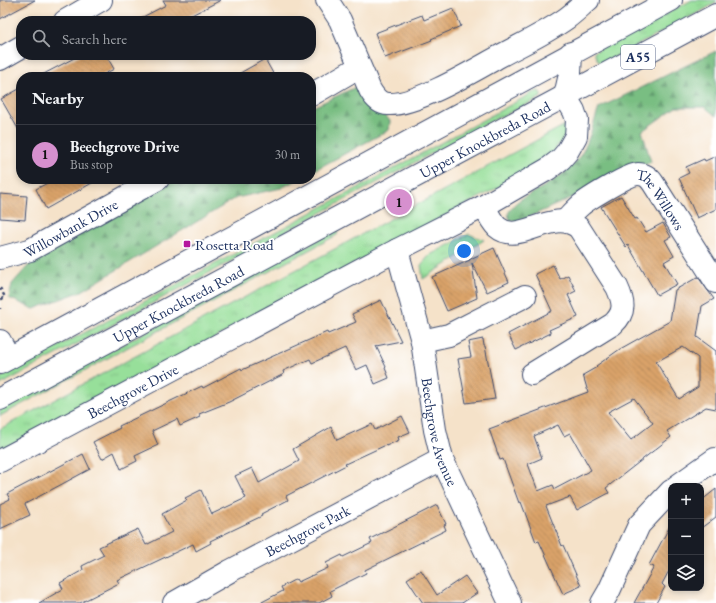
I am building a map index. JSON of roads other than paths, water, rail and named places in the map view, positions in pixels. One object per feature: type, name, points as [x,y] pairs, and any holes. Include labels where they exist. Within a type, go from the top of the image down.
[{"type":"main road","points":[[74,16],[101,0]]},
{"type":"main road","points":[[327,0],[340,20],[370,90],[376,99],[382,103],[389,104],[403,102],[444,86],[537,36],[566,18],[588,0]]},
{"type":"main road","points":[[641,16],[660,0]]},
{"type":"main road","name":"A55","points":[[3,354],[518,83],[671,0]]},
{"type":"main road","name":"Upper Knockbreda Road","points":[[0,399],[566,96],[714,20]]},
{"type":"main road","points":[[0,59],[16,50]]},
{"type":"main road","points":[[518,83],[536,83],[547,85],[566,96],[570,74],[571,53]]},
{"type":"main road","points":[[316,92],[359,67]]},
{"type":"main road","name":"Beechgrove Drive","points":[[0,461],[397,250],[484,206],[548,169],[567,152],[576,136],[578,128],[574,111],[566,96]]},
{"type":"main road","name":"The Willows","points":[[565,221],[582,204],[631,175],[643,174],[649,177],[716,282]]},
{"type":"main road","name":"Willowbank Drive","points":[[0,258],[30,250],[149,184]]},
{"type":"main road","points":[[484,206],[491,220],[498,228],[506,232],[515,233],[545,224],[565,221],[579,228],[617,287],[623,303],[619,318],[613,324],[532,374]]},
{"type":"main road","name":"Beechgrove Avenue","points":[[397,250],[422,341],[434,424],[442,459],[510,603]]},
{"type":"main road","points":[[422,341],[449,335],[525,296]]},
{"type":"main road","name":"Beechgrove Park","points":[[174,603],[230,571],[442,459]]},
{"type":"main road","points":[[681,483],[716,459]]},
{"type":"main road","points":[[602,603],[639,525],[668,494]]},
{"type":"place","name":"Beechgrove Drive","points":[[399,202]]},
{"type":"place","name":"Rosetta Road","points":[[187,244]]}]
